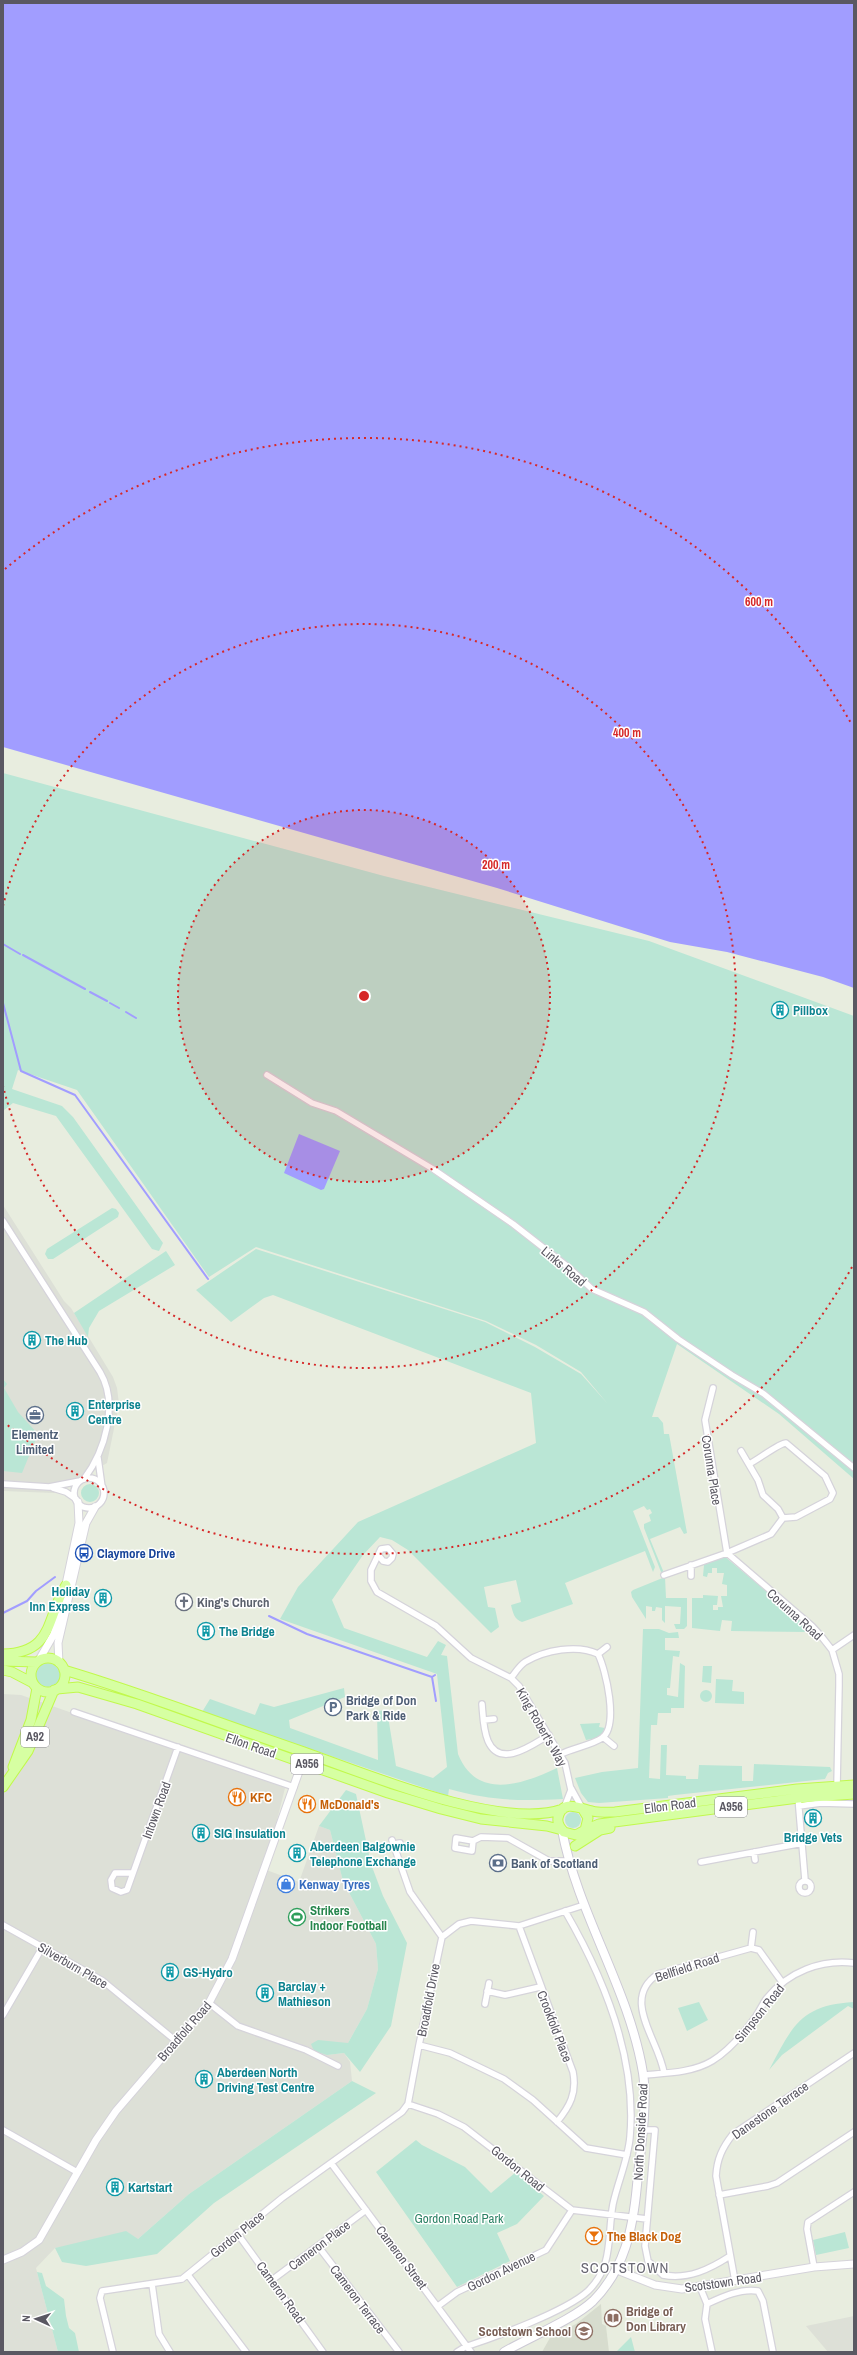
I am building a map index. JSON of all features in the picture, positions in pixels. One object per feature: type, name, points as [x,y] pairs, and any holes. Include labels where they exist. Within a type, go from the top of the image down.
[{"type":"main road","points":[[3,1654],[25,1650],[42,1641],[48,1631],[66,1585]]},
{"type":"main road","points":[[3,1661],[38,1661],[50,1658],[62,1666]]},
{"type":"main road","name":"A92","points":[[6,1784],[31,1720],[35,1686],[31,1672],[38,1661]]},
{"type":"main road","name":"A92","points":[[6,1784],[28,1751],[55,1690],[64,1678],[62,1666]]},
{"type":"main road","name":"Ellon Road","points":[[62,1666],[409,1789],[477,1808],[513,1813],[535,1814],[563,1808]]},
{"type":"main road","points":[[3,1670],[17,1674],[45,1692],[55,1690]]},
{"type":"main road","name":"Ellon Road","points":[[55,1690],[69,1686],[89,1690],[441,1809],[481,1819],[546,1826],[562,1830]]},
{"type":"main road","name":"Ellon Road","points":[[585,1830],[599,1824],[798,1798],[837,1786],[854,1785]]},
{"type":"main road","name":"Ellon Road","points":[[582,1808],[594,1812],[615,1812],[854,1794]]},
{"type":"main road","name":"A956","points":[[563,1808],[571,1805],[582,1808]]},
{"type":"main road","points":[[562,1830],[558,1819],[563,1808]]},
{"type":"main road","points":[[568,1861],[585,1830],[588,1818],[582,1808]]},
{"type":"main road","points":[[575,1846],[600,1830],[646,1824],[664,1816]]},
{"type":"main road","name":"A956","points":[[562,1830],[573,1836],[585,1830]]},
{"type":"main road","name":"North Donside Road","points":[[562,1830],[568,1861],[630,2019],[643,2075],[642,2130],[632,2217],[625,2250],[617,2270]]},
{"type":"main road","points":[[504,2352],[591,2302],[617,2270]]},
{"type":"street","name":"Links Road","points":[[267,1074],[312,1103],[336,1111],[433,1169],[514,1224],[568,1267],[594,1291],[644,1312],[678,1339],[732,1375],[764,1394],[854,1468]]},
{"type":"street","points":[[3,1221],[106,1382],[109,1409],[98,1457],[84,1480],[75,1488],[79,1523],[66,1585],[54,1634],[38,1661]]},
{"type":"street","name":"Corunna Place","points":[[713,1388],[705,1420],[727,1553]]},
{"type":"street","points":[[664,1575],[727,1553],[771,1534],[783,1518],[796,1517],[830,1499],[833,1493],[825,1476],[786,1443],[780,1444],[769,1453],[750,1464]]},
{"type":"street","points":[[742,1451],[750,1464],[763,1495],[778,1509],[783,1518]]},
{"type":"street","points":[[62,1666],[57,1652],[59,1636],[86,1523],[103,1499],[98,1457]]},
{"type":"street","points":[[49,1487],[84,1480],[95,1480],[102,1486]]},
{"type":"street","points":[[3,1484],[49,1487],[66,1492],[88,1508],[96,1507]]},
{"type":"street","name":"Corunna Road","points":[[727,1553],[812,1626],[832,1650],[839,1674],[837,1786]]},
{"type":"street","name":"King Robert's Way","points":[[379,1556],[372,1566],[370,1576],[373,1586],[377,1592],[441,1630],[471,1658],[510,1678],[519,1686],[561,1754],[569,1775],[571,1787],[582,1808]]},
{"type":"street","points":[[691,1565],[691,1576]]},
{"type":"street","points":[[832,1650],[854,1635]]},
{"type":"street","points":[[598,1654],[607,1647]]},
{"type":"street","points":[[510,1678],[525,1662],[549,1653],[576,1648],[598,1654]]},
{"type":"street","points":[[598,1654],[611,1710],[603,1737]]},
{"type":"street","points":[[482,1704],[490,1744],[504,1754],[517,1754],[549,1735]]},
{"type":"street","points":[[74,1712],[294,1788]]},
{"type":"street","points":[[484,1720],[494,1719]]},
{"type":"street","points":[[603,1737],[614,1746]]},
{"type":"street","points":[[561,1754],[603,1737]]},
{"type":"street","name":"Intown Road","points":[[133,1873],[115,1873],[111,1880],[112,1888],[118,1891],[126,1892],[133,1873],[178,1747]]},
{"type":"street","name":"Broadfold Road","points":[[3,2260],[22,2252],[38,2240],[77,2172],[116,2111],[209,2003],[229,1968],[302,1762]]},
{"type":"street","points":[[563,1808],[570,1796],[571,1787]]},
{"type":"street","points":[[798,1798],[805,1880]]},
{"type":"street","name":"Ellon Road","points":[[798,1798],[822,1803],[854,1804]]},
{"type":"street","points":[[473,1841],[481,1837],[508,1838],[549,1861],[568,1861]]},
{"type":"street","points":[[395,1842],[410,1892],[442,1936],[459,1924],[471,1921],[519,1926],[584,1905]]},
{"type":"street","points":[[701,1862],[803,1843]]},
{"type":"street","points":[[754,1852],[755,1860]]},
{"type":"street","name":"North Donside Road","points":[[467,2346],[520,2326],[572,2301],[587,2292],[603,2269],[610,2252],[614,2203],[628,2155],[631,2114],[629,2079],[614,2018],[587,1950],[565,1911]]},
{"type":"street","name":"Silverburn Place","points":[[3,1925],[103,1981],[176,2041]]},
{"type":"street","name":"Crookfold Place","points":[[519,1926],[540,1987],[573,2072],[576,2084],[573,2099],[556,2122]]},
{"type":"street","points":[[753,1932],[751,1948],[759,1950],[782,1982]]},
{"type":"street","name":"Broadfold Drive","points":[[442,1936],[419,2045],[450,2054],[504,2079],[533,2100],[586,2148],[628,2155]]},
{"type":"street","points":[[3,2015],[42,1948]]},
{"type":"street","name":"Bellfield Road","points":[[664,2073],[660,2055],[642,2012],[641,1995],[648,1980],[658,1974],[751,1948]]},
{"type":"street","name":"Simpson Road","points":[[643,2075],[692,2069],[712,2061],[740,2039],[767,1998],[782,1982],[804,1970],[826,1963],[854,1963]]},
{"type":"street","points":[[485,2004],[489,1983]]},
{"type":"street","points":[[488,1992],[505,1995],[540,1987]]},
{"type":"street","points":[[209,2003],[238,2026],[306,2050],[338,2066]]},
{"type":"street","points":[[408,2104],[419,2045]]},
{"type":"street","name":"Danestone Terrace","points":[[736,2281],[730,2256],[716,2176],[717,2161],[724,2146],[733,2134],[854,2053]]},
{"type":"street","name":"Gordon Place","points":[[113,2352],[100,2298],[102,2291],[172,2282],[188,2275],[237,2233],[282,2198],[402,2112],[408,2104]]},
{"type":"street","name":"Gordon Road","points":[[408,2104],[438,2114],[464,2127],[572,2210]]},
{"type":"street","points":[[3,2130],[77,2172]]},
{"type":"street","points":[[642,2130],[655,2130],[645,2246],[648,2261],[663,2275],[697,2273],[730,2256]]},
{"type":"street","points":[[719,2195],[777,2183],[854,2132]]},
{"type":"street","name":"Cameron Street","points":[[331,2163],[471,2352]]},
{"type":"street","points":[[814,2267],[807,2230],[808,2222],[854,2192]]},
{"type":"street","name":"Cameron Place","points":[[272,2280],[366,2210]]},
{"type":"street","points":[[572,2210],[647,2219]]},
{"type":"street","name":"Gordon Avenue","points":[[438,2306],[457,2292],[546,2250],[572,2210]]},
{"type":"street","name":"Cameron Road","points":[[237,2233],[323,2352]]},
{"type":"street","name":"Cameron Terrace","points":[[318,2246],[399,2352]]},
{"type":"street","name":"Scotstown Road","points":[[617,2270],[660,2286],[682,2288],[700,2287],[814,2267],[854,2264]]},
{"type":"street","points":[[188,2275],[246,2352]]},
{"type":"street","points":[[152,2284],[159,2334],[170,2352]]},
{"type":"street","points":[[700,2287],[707,2304],[705,2319],[712,2352]]},
{"type":"street","points":[[707,2304],[719,2298],[750,2290],[758,2291],[763,2301],[773,2352]]},
{"type":"street","points":[[457,2352],[467,2346]]},
{"type":"shaded area","points":[[3,3],[854,3],[854,988],[823,977],[727,952],[670,942],[497,888],[3,747]]},
{"type":"shaded area","points":[[299,1134],[340,1151],[324,1189],[321,1190],[284,1173]]},
{"type":"shaded area","points":[[3,1205],[64,1301],[71,1308],[113,1377],[117,1388],[119,1404],[107,1463],[54,1493],[3,1491]]},
{"type":"shaded area","points":[[3,1694],[21,1695],[285,1788],[276,1824],[261,1868],[299,1882],[319,1826],[330,1830],[343,1881],[376,1944],[378,1969],[367,2009],[348,2043],[327,2055],[344,2053],[350,2062],[352,2081],[189,2194],[138,2239],[55,2248],[36,2268],[58,2352],[3,2352]]},
{"type":"shaded area","name":"Scotstown School","points":[[601,2304],[602,2324],[606,2326],[609,2352],[542,2352],[551,2336],[576,2324]]},
{"type":"shaded area","points":[[854,2316],[854,2352],[828,2352],[806,2326]]},
{"type":"green space","points":[[3,773],[384,876],[649,941],[854,1016],[854,1479],[779,1414],[677,1344],[652,1417],[658,1417],[663,1423],[664,1434],[669,1434],[687,1533],[684,1534],[680,1527],[650,1539],[664,1573],[661,1572],[644,1528],[644,1524],[651,1521],[649,1515],[652,1513],[650,1509],[647,1510],[644,1506],[633,1511],[655,1567],[653,1572],[645,1551],[565,1583],[573,1604],[522,1622],[519,1621],[513,1613],[511,1605],[521,1602],[516,1580],[484,1587],[488,1607],[495,1608],[499,1627],[491,1633],[408,1550],[392,1540],[380,1537],[363,1555],[332,1600],[344,1628],[427,1657],[438,1641],[446,1645],[441,1655],[447,1656],[458,1754],[466,1769],[477,1778],[489,1783],[502,1785],[530,1779],[557,1768],[563,1799],[532,1800],[493,1798],[449,1789],[448,1796],[202,1712],[210,1699],[255,1715],[260,1703],[274,1707],[344,1688],[345,1697],[289,1720],[290,1728],[378,1760],[377,1711],[387,1710],[396,1766],[433,1778],[447,1767],[437,1674],[280,1619],[298,1587],[358,1522],[536,1443],[531,1393],[273,1295],[264,1298],[231,1322],[196,1290],[256,1249],[485,1322],[535,1347],[581,1374],[607,1403],[581,1372],[536,1345],[486,1321],[256,1247],[209,1277],[77,1090],[18,1070],[12,1089],[62,1106],[73,1117],[163,1243],[159,1251],[152,1249],[56,1116],[13,1103],[3,1111]]},
{"type":"green space","points":[[112,1208],[116,1209],[119,1213],[118,1217],[53,1259],[48,1259],[45,1254],[47,1249]]},
{"type":"green space","points":[[166,1251],[175,1265],[99,1311],[89,1328],[88,1337],[74,1313]]},
{"type":"green space","points":[[3,1379],[7,1384],[4,1388],[18,1412],[38,1434],[22,1473],[3,1471]]},
{"type":"green space","points":[[90,1484],[96,1487],[99,1493],[96,1499],[90,1502],[84,1499],[81,1493],[84,1487]]},
{"type":"green space","points":[[724,1556],[807,1625],[807,1632],[731,1631],[732,1621],[722,1620],[720,1631],[692,1628],[692,1598],[703,1598],[703,1595],[718,1596],[717,1605],[713,1605],[713,1610],[718,1610],[718,1607],[723,1607],[721,1596],[727,1596],[727,1585],[722,1584],[724,1573],[717,1573],[717,1568],[712,1568],[712,1573],[708,1573],[707,1577],[703,1576],[704,1565],[697,1566]]},
{"type":"green space","points":[[665,1577],[666,1598],[687,1598],[687,1626],[684,1629],[676,1629],[674,1624],[680,1624],[681,1607],[665,1606],[665,1623],[662,1620],[662,1608],[656,1607],[655,1611],[652,1611],[652,1607],[646,1606],[646,1619],[632,1597],[631,1592],[633,1590]]},
{"type":"green space","points":[[643,1629],[659,1629],[669,1633],[678,1632],[679,1638],[665,1638],[665,1650],[680,1651],[679,1657],[673,1656],[670,1688],[667,1688],[667,1695],[678,1697],[680,1663],[685,1666],[684,1708],[671,1708],[671,1713],[658,1713],[657,1725],[651,1725],[649,1778],[660,1779],[661,1745],[667,1745],[666,1775],[686,1776],[686,1779],[698,1779],[699,1765],[742,1766],[742,1781],[753,1781],[754,1764],[830,1767],[832,1771],[828,1773],[825,1779],[675,1795],[668,1796],[668,1798],[599,1803],[588,1802],[581,1793],[575,1778],[602,1772],[638,1768]]},
{"type":"green space","points":[[48,1663],[57,1666],[60,1675],[57,1684],[48,1687],[39,1684],[36,1675],[39,1666]]},
{"type":"green space","points":[[703,1666],[712,1666],[711,1683],[702,1682]]},
{"type":"green space","points":[[716,1679],[733,1680],[732,1691],[744,1692],[744,1704],[715,1703]]},
{"type":"green space","points":[[706,1690],[710,1692],[712,1696],[710,1700],[706,1702],[702,1700],[700,1696],[702,1692]]},
{"type":"green space","points":[[600,1723],[599,1727],[605,1728],[602,1734],[595,1738],[586,1740],[580,1724]]},
{"type":"green space","points":[[346,1790],[356,1794],[371,1864],[383,1896],[407,1943],[391,2026],[360,2072],[344,2053],[327,2055],[314,2051],[311,2044],[318,2040],[348,2043],[367,2009],[378,1969],[376,1944],[343,1881],[330,1830],[319,1826]]},
{"type":"green space","points":[[570,1812],[576,1812],[581,1817],[579,1826],[576,1828],[570,1828],[565,1823],[565,1817]]},
{"type":"green space","points":[[699,2002],[708,2020],[687,2031],[678,2008]]},
{"type":"green space","points":[[854,2002],[854,2009],[848,2006],[782,2055],[769,2070],[792,2030],[809,2013],[836,2004]]},
{"type":"green space","points":[[352,2081],[376,2093],[214,2203],[157,2254],[86,2266],[62,2262],[55,2248],[126,2231],[138,2239],[189,2194]]},
{"type":"green space","name":"Gordon Road Park","points":[[416,2140],[422,2145],[465,2167],[491,2193],[516,2172],[544,2196],[517,2224],[497,2233],[510,2261],[457,2287],[376,2172]]},
{"type":"green space","points":[[845,2232],[849,2248],[816,2255],[813,2240]]},
{"type":"green space","points":[[37,2272],[42,2273],[46,2286],[64,2299],[69,2328],[75,2333],[79,2352],[58,2352]]},
{"type":"green space","points":[[631,2337],[635,2352],[616,2352]]},
{"type":"waterway","points":[[3,944],[20,954]]},
{"type":"waterway","points":[[23,955],[85,989]]},
{"type":"waterway","points":[[90,992],[107,1001]]},
{"type":"waterway","points":[[3,1003],[21,1071],[75,1095],[208,1279]]},
{"type":"waterway","points":[[110,1003],[119,1008]]},
{"type":"waterway","points":[[126,1012],[136,1018]]},
{"type":"waterway","points":[[3,1613],[27,1601],[36,1591],[55,1577]]},
{"type":"waterway","points":[[269,1616],[307,1634],[432,1677],[435,1675]]},
{"type":"waterway","points":[[432,1677],[436,1701]]},
{"type":"place","name":"Pillbox","points":[[780,1010]]},
{"type":"place","name":"The Hub","points":[[32,1340]]},
{"type":"place","name":"Enterprise Centre","points":[[75,1411]]},
{"type":"place","name":"Elementz Limited","points":[[35,1415]]},
{"type":"place","name":"Claymore Drive","points":[[84,1553]]},
{"type":"place","name":"Holiday Inn Express","points":[[103,1598]]},
{"type":"place","name":"King's Church","points":[[184,1602]]},
{"type":"place","name":"The Bridge","points":[[206,1631]]},
{"type":"place","name":"Bridge of Don Park & Ride","points":[[333,1707]]},
{"type":"place","name":"KFC","points":[[237,1797]]},
{"type":"place","name":"McDonald's","points":[[307,1804]]},
{"type":"place","name":"Bridge Vets","points":[[813,1818]]},
{"type":"place","name":"SIG Insulation","points":[[201,1833]]},
{"type":"place","name":"Aberdeen Balgownie Telephone Exchange","points":[[297,1853]]},
{"type":"place","name":"Bank of Scotland","points":[[498,1863]]},
{"type":"place","name":"Kenway Tyres","points":[[286,1884]]},
{"type":"place","name":"Strikers Indoor Football","points":[[297,1917]]},
{"type":"place","name":"GS-Hydro","points":[[170,1972]]},
{"type":"place","name":"Barclay + Mathieson","points":[[265,1993]]},
{"type":"place","name":"Aberdeen North Driving Test Centre","points":[[204,2079]]},
{"type":"place","name":"Kartstart","points":[[115,2187]]},
{"type":"place","name":"The Black Dog","points":[[594,2236]]},
{"type":"place","name":"Bridge of Don Library","points":[[613,2318]]},
{"type":"place","name":"Scotstown School","points":[[584,2331]]},
{"type":"district","name":"SCOTSTOWN","points":[[625,2268]]}]
